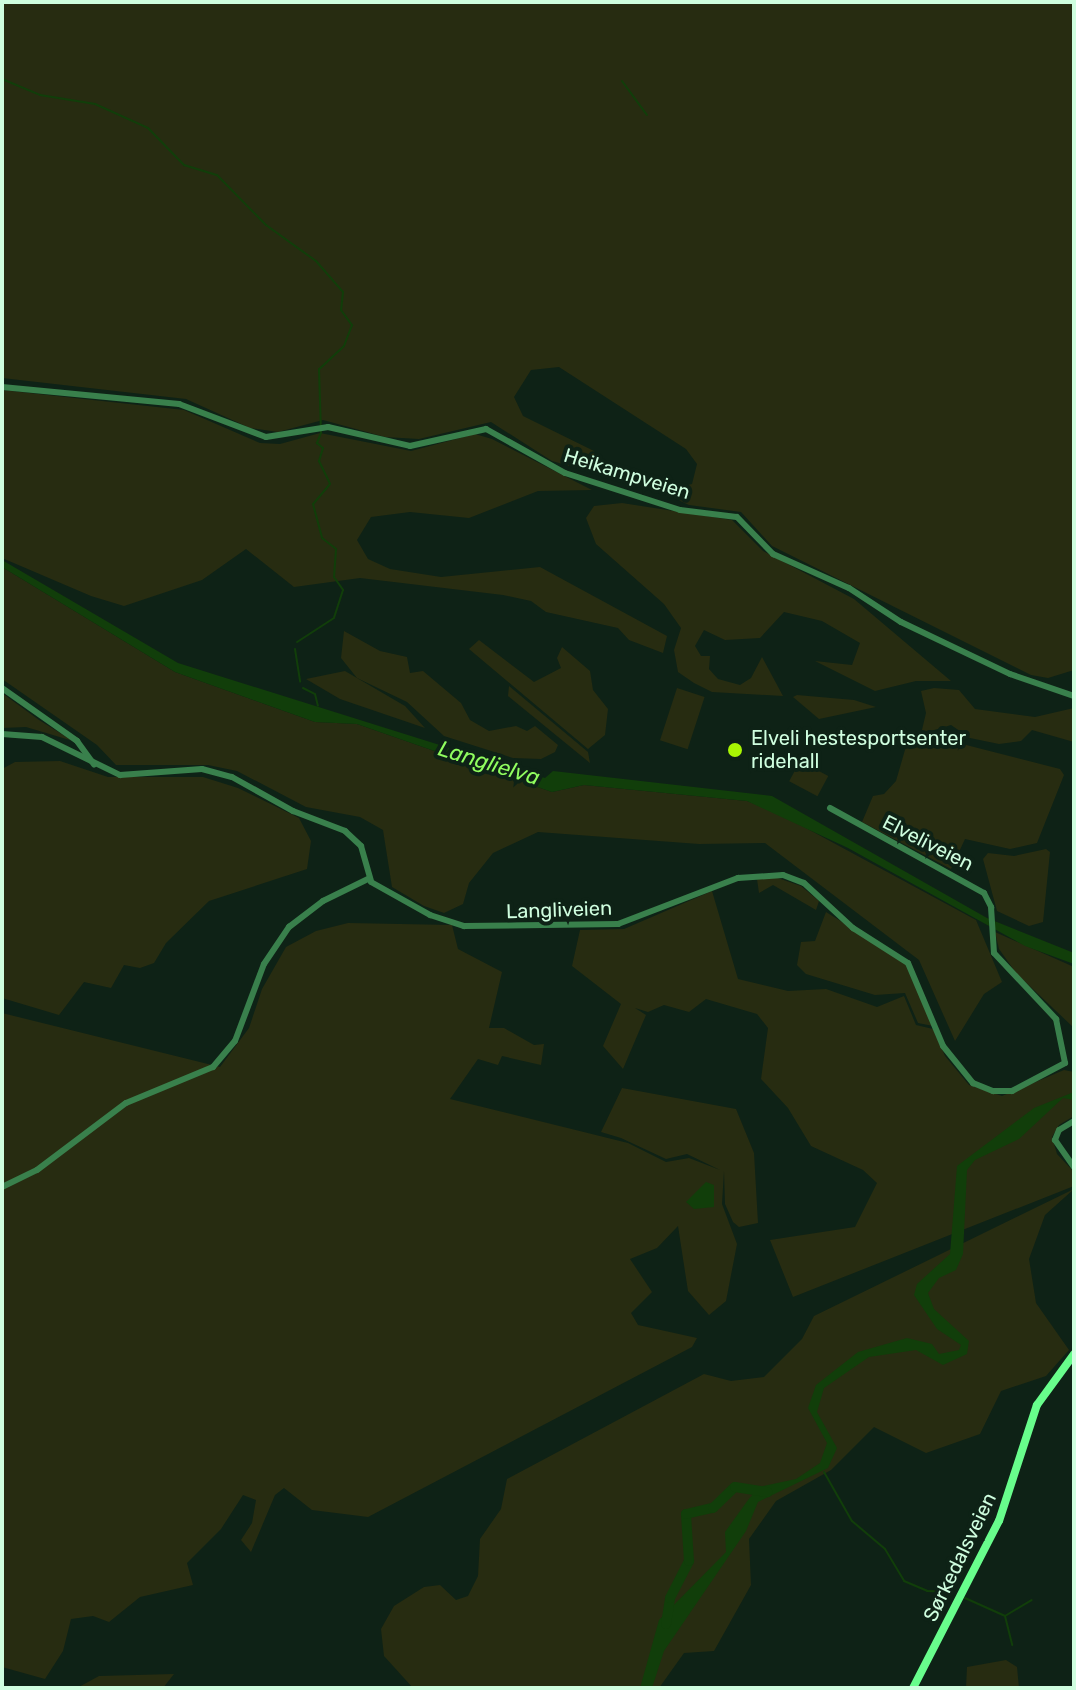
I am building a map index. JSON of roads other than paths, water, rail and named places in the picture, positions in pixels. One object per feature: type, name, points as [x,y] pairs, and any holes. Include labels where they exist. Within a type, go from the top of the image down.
[{"type":"street","name":"Heikampveien","points":[[2,387],[191,407],[266,437],[328,427],[410,446],[486,429],[565,473],[680,510],[737,517],[773,554],[849,588],[901,622],[1010,674],[1074,696]]},
{"type":"street","points":[[2,688],[77,741],[94,764]]},
{"type":"street","points":[[2,734],[36,735],[126,776],[202,769],[232,777],[354,838],[363,850],[368,879],[323,901],[289,927],[264,964],[235,1041],[213,1067],[131,1100],[37,1170],[2,1187]]},
{"type":"street","name":"Elveliveien","points":[[830,808],[972,883],[987,897],[997,959],[1052,1015],[1063,1038]]},
{"type":"street","name":"Langliveien","points":[[368,879],[446,921],[495,928],[618,924],[738,878],[783,875],[804,883],[853,928],[908,963],[943,1046],[973,1083],[993,1091],[1012,1091],[1065,1063]]},
{"type":"street","points":[[1074,1035],[1063,1038],[1065,1063],[1074,1066]]},
{"type":"street","points":[[1074,1121],[1059,1130],[1055,1140],[1074,1167]]},
{"type":"street","name":"Sørkedalsveien","points":[[913,1688],[999,1521],[1037,1405],[1074,1354]]},
{"type":"water","name":"Langlielva","points":[[2,560],[178,663],[545,778],[553,771],[772,796],[987,918],[1074,953],[1074,964],[1025,946],[848,848],[747,801],[584,785],[552,792],[357,724],[315,722],[175,672],[2,567]]},
{"type":"water","points":[[1074,1092],[1074,1100],[1063,1098],[1019,1139],[975,1160],[967,1170],[963,1254],[956,1270],[939,1278],[928,1293],[934,1309],[969,1341],[967,1354],[943,1365],[916,1350],[869,1357],[824,1388],[817,1412],[837,1448],[828,1468],[758,1502],[746,1531],[664,1651],[652,1688],[640,1688],[659,1620],[726,1552],[725,1532],[748,1500],[759,1487],[796,1479],[820,1463],[827,1443],[808,1408],[816,1385],[858,1352],[907,1338],[932,1344],[939,1354],[959,1350],[961,1345],[937,1329],[914,1295],[917,1284],[950,1254],[957,1166],[1034,1108]]},
{"type":"water","points":[[706,1182],[714,1185],[714,1207],[694,1209],[686,1202]]},
{"type":"waterway","points":[[2,79],[40,95],[95,104],[148,128],[184,165],[217,175],[266,225],[316,261],[343,292],[341,310],[352,325],[344,346],[319,369],[321,433],[317,443],[323,448],[319,461],[330,484],[313,504],[322,538],[336,549],[334,577],[343,590],[334,618],[297,642]]},
{"type":"waterway","points":[[622,81],[647,115]]},
{"type":"waterway","points":[[295,649],[300,682]]},
{"type":"waterway","points":[[303,688],[315,694],[318,706]]},
{"type":"waterway","points":[[824,1472],[852,1521],[885,1549],[904,1581],[927,1591],[953,1592]]},
{"type":"waterway","points":[[666,1624],[670,1598],[689,1561],[686,1514],[713,1508],[735,1487],[768,1492]]},
{"type":"waterway","points":[[965,1598],[1005,1616],[1032,1600]]},
{"type":"waterway","points":[[1005,1616],[1012,1645]]},
{"type":"place","name":"Elveli hestesportsenter ridehall","points":[[735,750]]}]
